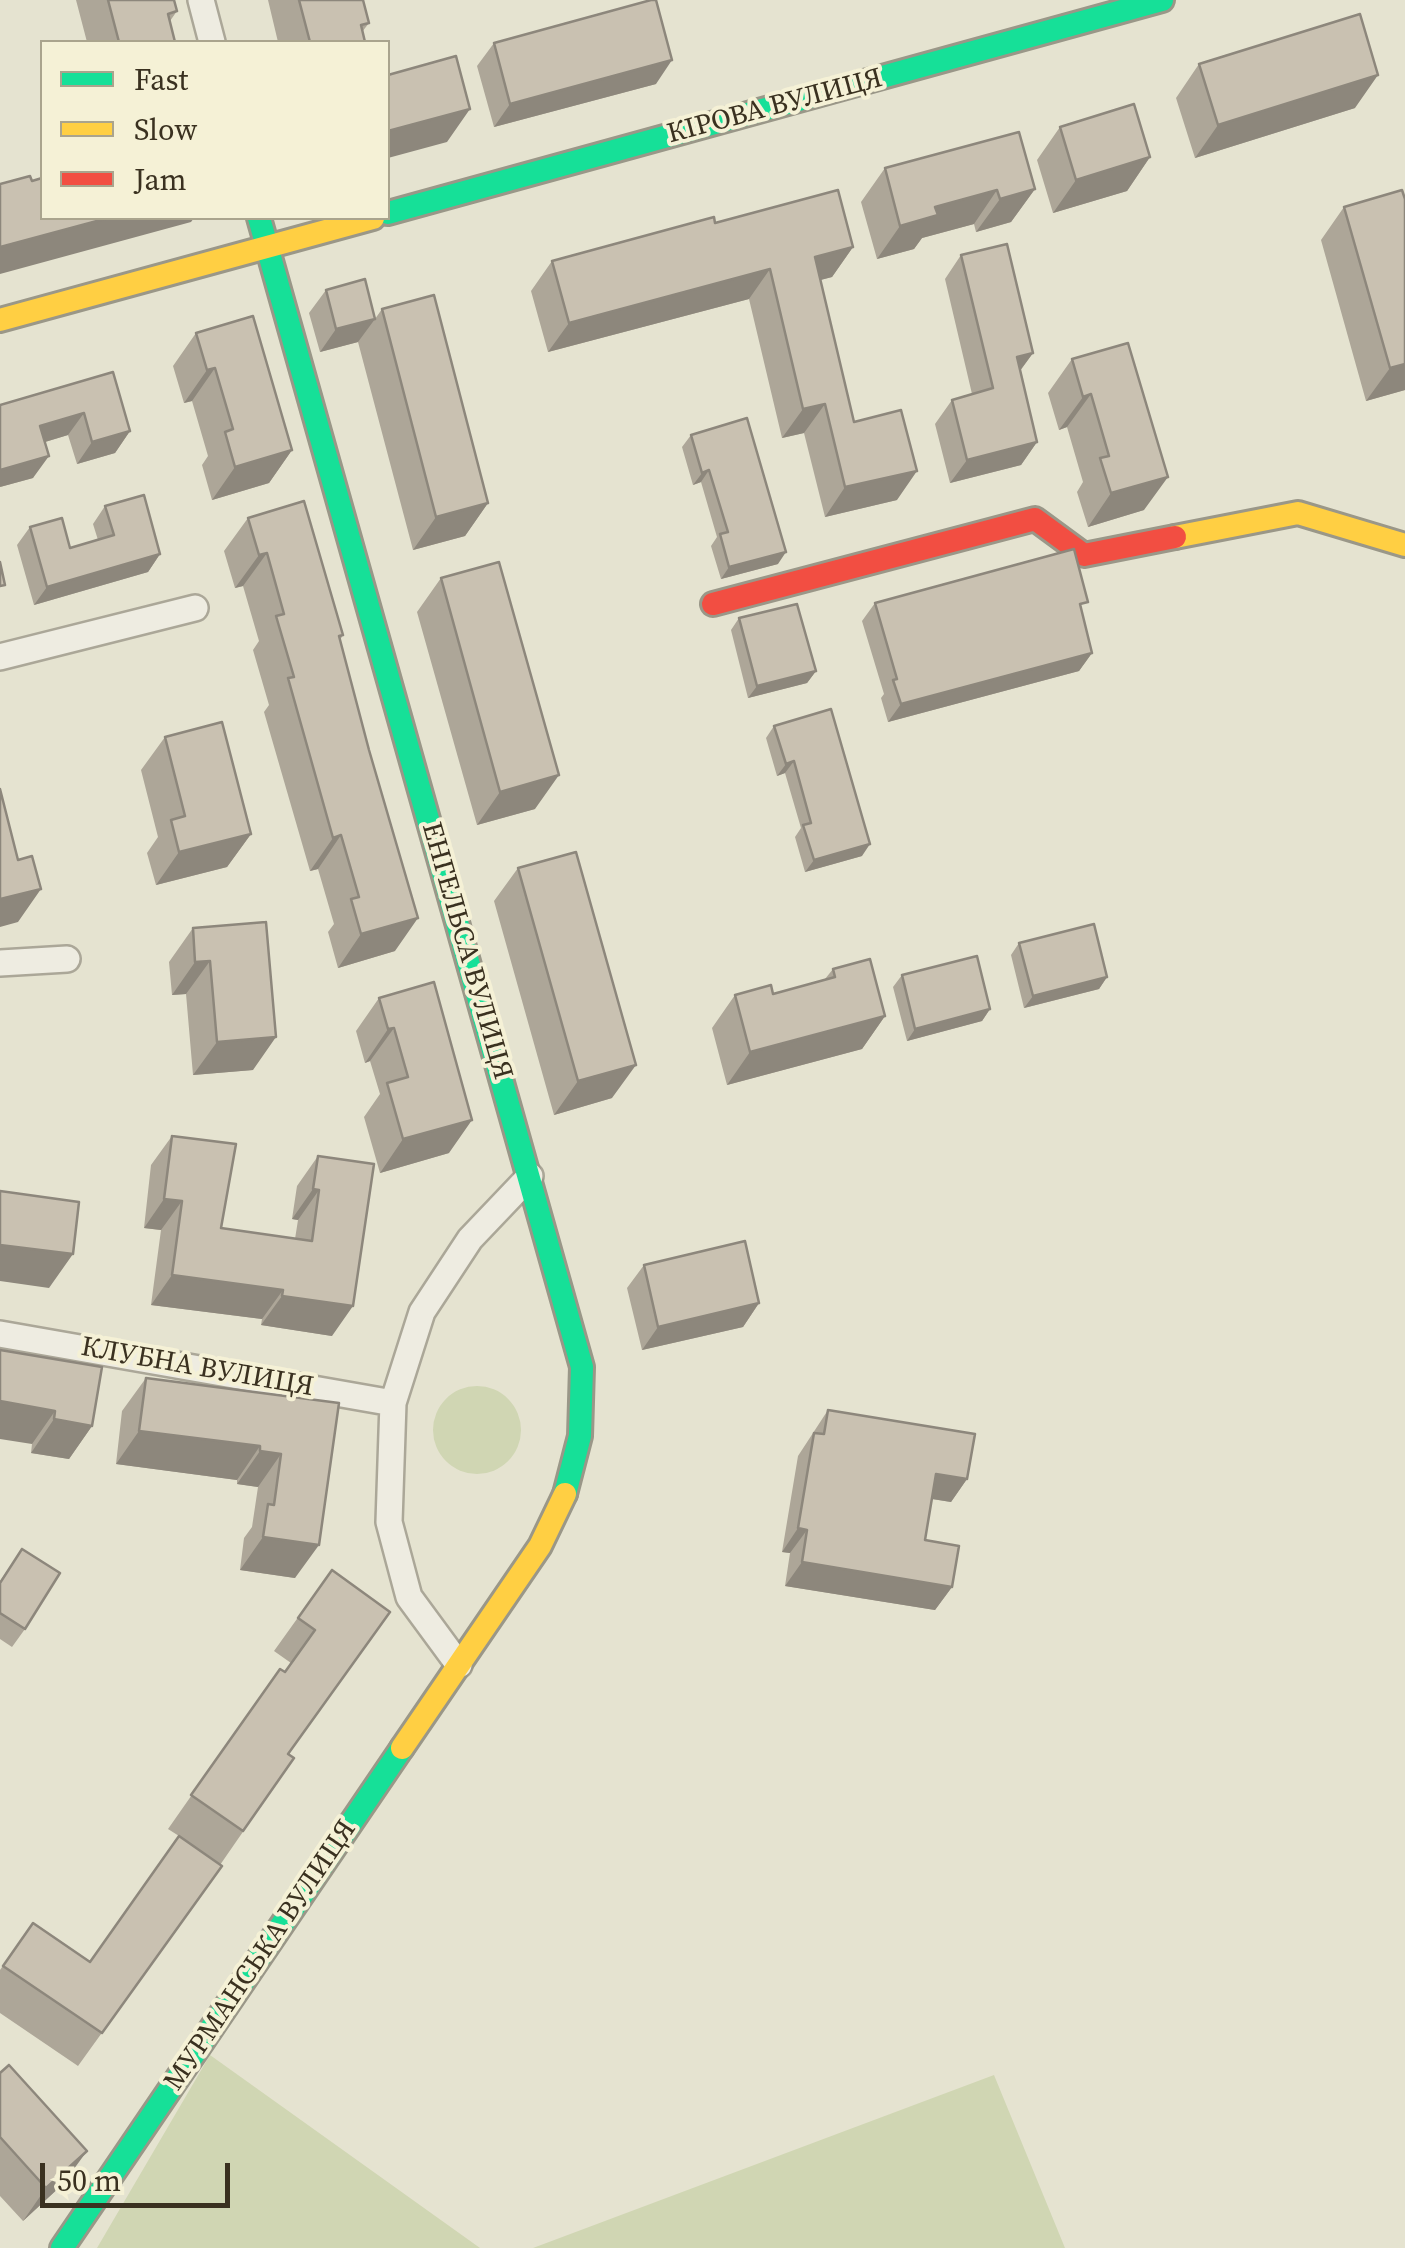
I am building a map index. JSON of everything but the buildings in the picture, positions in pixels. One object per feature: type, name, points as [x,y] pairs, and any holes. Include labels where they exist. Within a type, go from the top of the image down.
[{"type":"street","points":[[201,0],[211,40]]},
{"type":"street","name":"КІРОВА ВУЛИЦЯ","points":[[390,213],[1162,0]]},
{"type":"street","name":"ЕНГЕЛЬСА ВУЛИЦЯ","points":[[259,220],[582,1367],[580,1436],[563,1500],[540,1546],[460,1665]]},
{"type":"street","points":[[0,320],[366,220]]},
{"type":"street","points":[[712,604],[1035,519],[1084,554],[1298,513],[1405,545]]},
{"type":"street","points":[[0,657],[195,608]]},
{"type":"street","points":[[0,963],[68,959]]},
{"type":"street","points":[[460,1665],[409,1597],[388,1522],[393,1402],[422,1312],[470,1239],[530,1176]]},
{"type":"street","name":"КЛУБНА ВУЛИЦЯ","points":[[0,1334],[393,1402]]},
{"type":"street","name":"МУРМАНСЬКА ВУЛИЦЯ","points":[[62,2248],[460,1665]]},
{"type":"green space","points":[[477,1386],[502,1393],[514,1405],[521,1430],[514,1455],[502,1467],[477,1474],[452,1467],[440,1455],[433,1430],[440,1405],[452,1393]]},
{"type":"green space","points":[[210,2055],[480,2248],[97,2248]]},
{"type":"green space","points":[[994,2075],[1065,2248],[533,2248]]},
{"type":"traffic: fast","points":[[390,212],[1162,0]]},
{"type":"traffic: fast","points":[[260,220],[582,1367],[580,1436],[565,1494]]},
{"type":"traffic: fast","points":[[62,2248],[402,1748]]},
{"type":"traffic: slow","points":[[0,320],[366,220]]},
{"type":"traffic: slow","points":[[1175,537],[1298,513],[1405,545]]},
{"type":"traffic: slow","points":[[402,1748],[540,1546],[565,1494]]},
{"type":"traffic: jam","points":[[713,604],[1035,519],[1084,555],[1175,537]]}]
